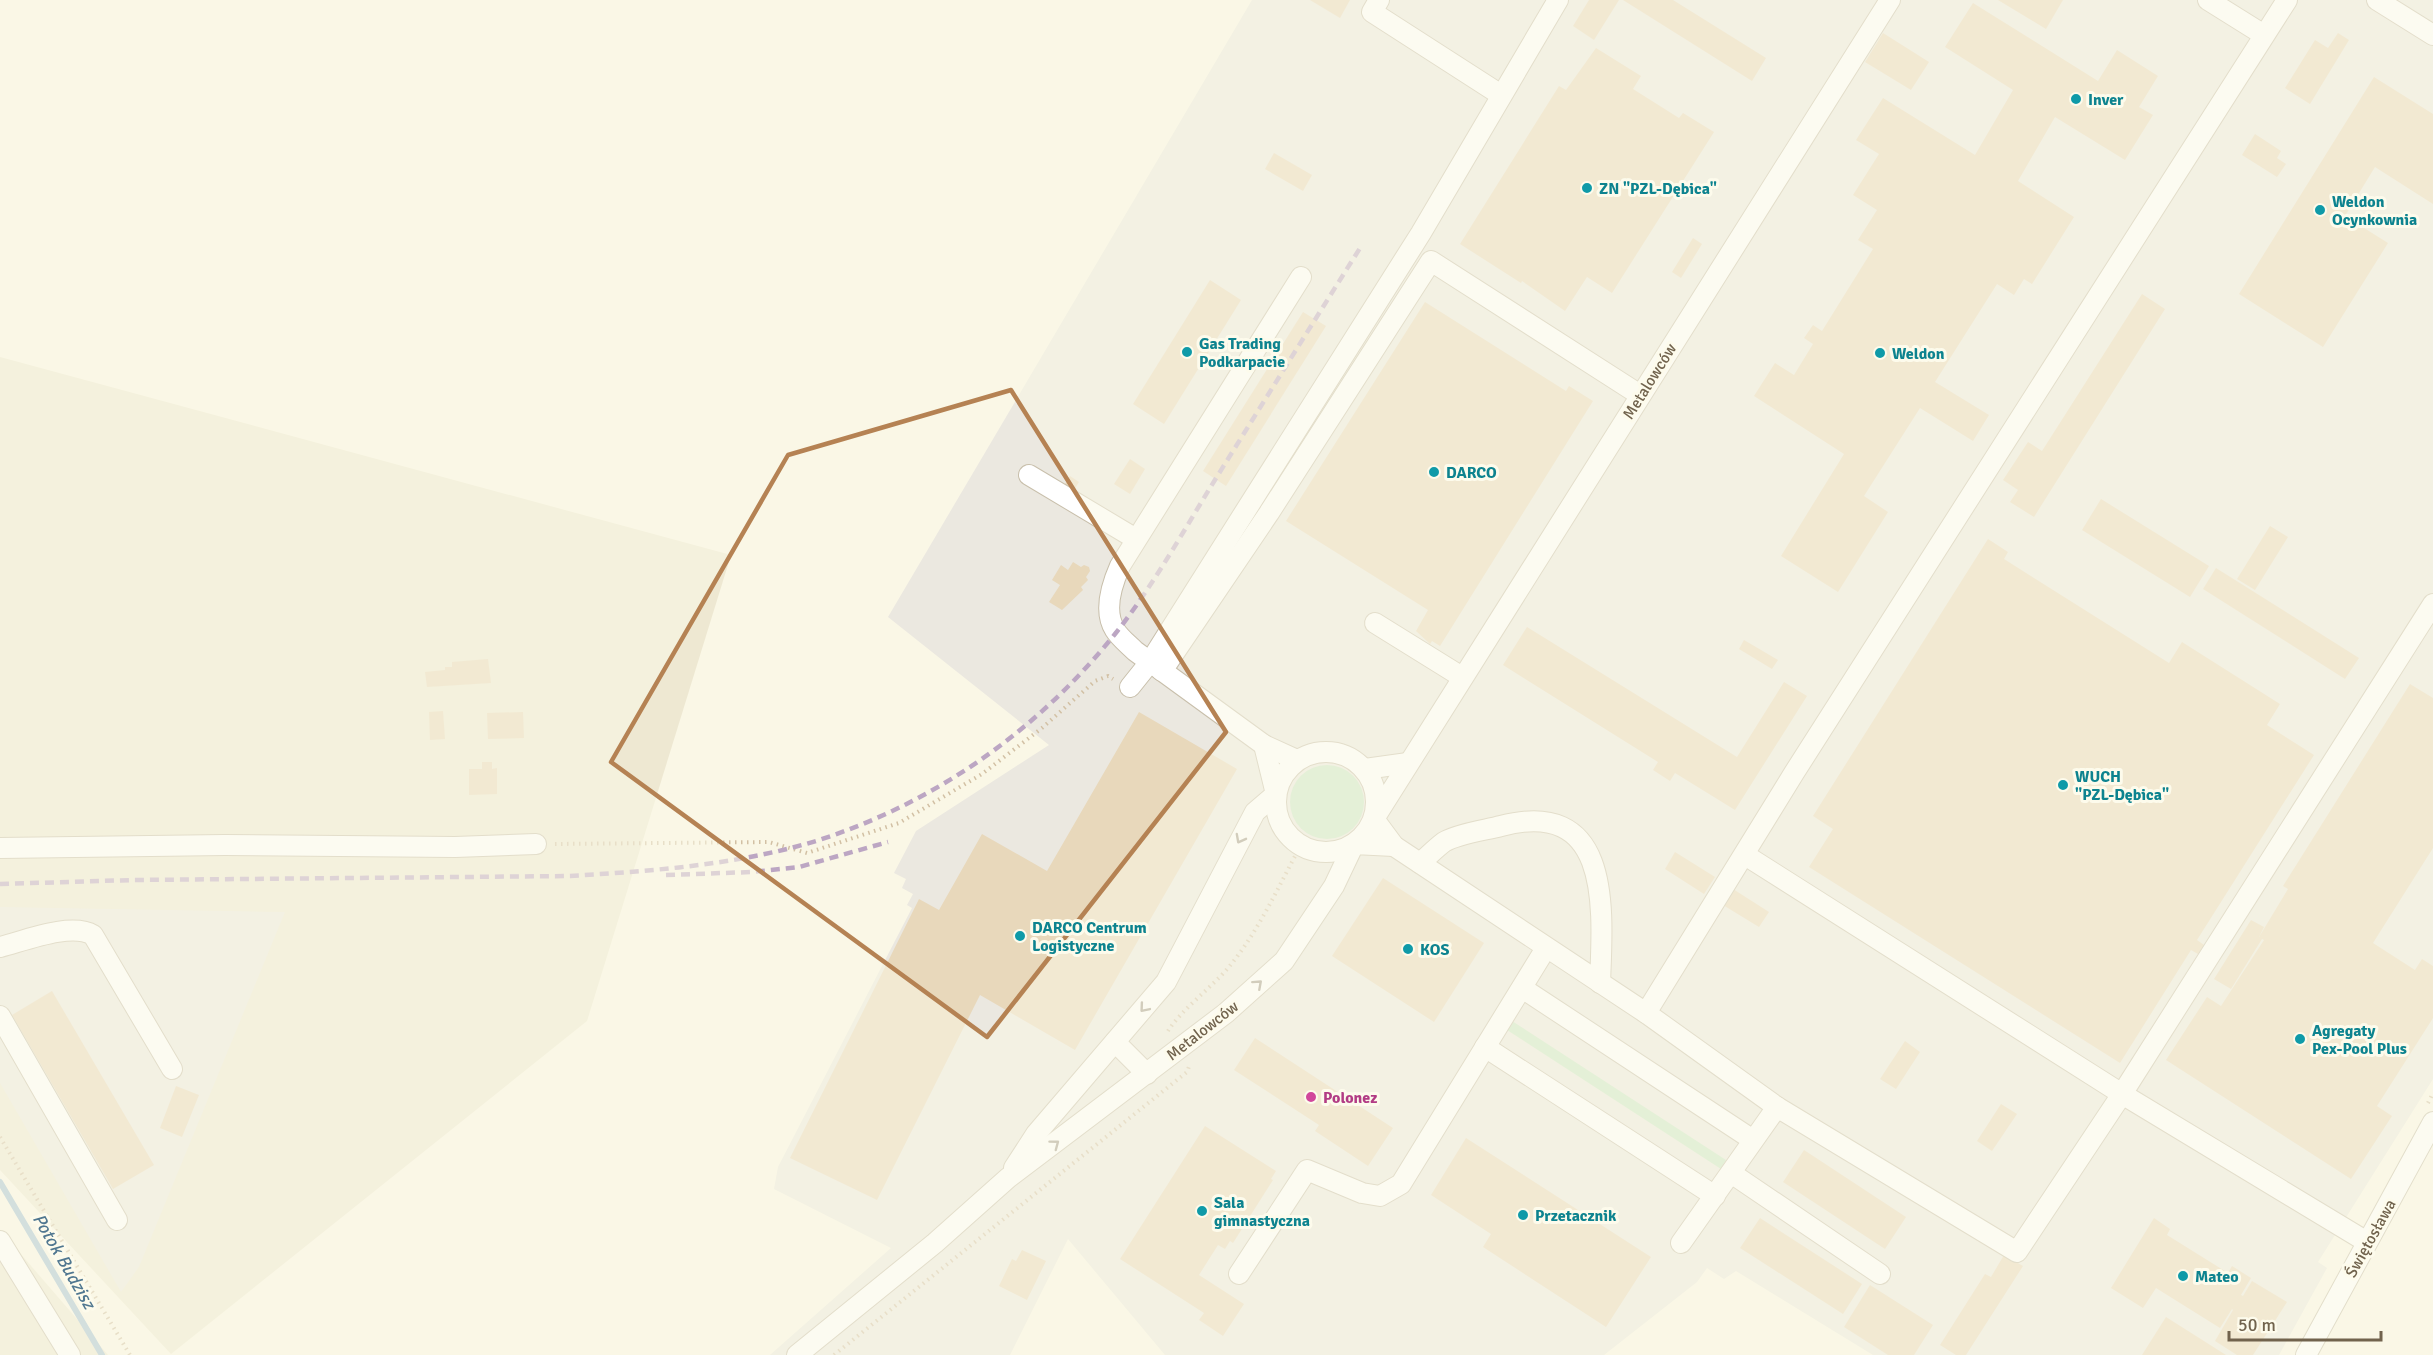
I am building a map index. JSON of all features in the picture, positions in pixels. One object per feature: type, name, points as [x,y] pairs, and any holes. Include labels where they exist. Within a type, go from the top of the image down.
[{"type":"street","points":[[1379,0],[1372,12],[1502,95]]},
{"type":"street","points":[[1156,666],[1421,233],[1558,0]]},
{"type":"street","name":"Metalowców","points":[[797,1355],[935,1243],[1008,1178],[1226,1013],[1284,961],[1334,886],[1354,844],[1366,832],[1890,0]]},
{"type":"street","points":[[2208,0],[2265,35]]},
{"type":"street","points":[[1646,1013],[1794,773],[2287,0]]},
{"type":"street","points":[[2377,0],[2433,35]]},
{"type":"street","points":[[1130,687],[1156,666],[1269,513],[1431,261],[1640,395]]},
{"type":"street","points":[[1301,277],[1120,566],[1112,588],[1111,622],[1116,632],[1156,666],[1264,745],[1297,760],[1314,752],[1334,751],[1351,757],[1365,769],[1374,786],[1377,802],[1374,819],[1394,846],[1646,1013],[1778,1107],[2017,1252],[2122,1094],[2433,604]]},
{"type":"street","points":[[1029,475],[1136,539]]},
{"type":"street","points":[[1375,623],[1462,677]]},
{"type":"street","points":[[1264,745],[1276,794],[1278,818],[1288,834],[1301,845],[1321,852],[1340,851],[1354,844],[1394,846]]},
{"type":"street","name":"Metalowców","points":[[1008,1178],[1036,1134],[1166,982],[1255,812],[1276,794],[1279,783],[1290,766],[1297,760]]},
{"type":"street","points":[[1365,769],[1408,763]]},
{"type":"street","points":[[1420,863],[1446,841],[1517,822],[1541,820],[1564,827],[1583,842],[1596,872],[1602,944],[1600,983]]},
{"type":"street","points":[[0,848],[225,845],[455,847],[536,844]]},
{"type":"street","points":[[1745,855],[2122,1094],[2367,1242]]},
{"type":"street","points":[[0,947],[71,930],[87,931],[93,935],[172,1069]]},
{"type":"street","points":[[1239,1274],[1307,1170],[1362,1193],[1380,1196],[1401,1184],[1546,948]]},
{"type":"street","points":[[1522,988],[1753,1140]]},
{"type":"street","points":[[0,1016],[117,1220]]},
{"type":"street","points":[[1115,1042],[1147,1074]]},
{"type":"street","points":[[1485,1047],[1714,1196]]},
{"type":"street","points":[[1681,1243],[1778,1107]]},
{"type":"street","name":"Świętosława","points":[[2306,1355],[2433,1122]]},
{"type":"street","points":[[1731,1173],[1880,1274]]},
{"type":"street","points":[[0,1241],[70,1355]]},
{"type":"path","points":[[536,844],[769,842],[807,853],[899,823],[964,785],[1042,728],[1095,681],[1108,676],[1130,687]]},
{"type":"path","points":[[1167,1038],[1169,1028],[1221,976],[1246,945],[1261,922],[1301,845]]},
{"type":"path","points":[[1163,1020],[1176,1035]]},
{"type":"path","points":[[834,1355],[1187,1072],[1190,1065],[1187,1057]]},
{"type":"path","points":[[0,1137],[130,1355]]},
{"type":"highlighted area","points":[[1011,390],[1226,732],[987,1037],[611,762],[788,455]]},
{"type":"shaded area","points":[[1252,0],[2433,0],[2433,1079],[2318,1262],[2327,1268],[2279,1355],[1873,1355],[1736,1271],[1724,1279],[1707,1268],[1697,1282],[1604,1355],[1165,1355],[1068,1239],[1010,1355],[770,1355],[891,1248],[774,1189],[778,1167],[912,908],[907,905],[913,894],[902,888],[906,879],[894,873],[916,831],[1049,745],[888,617]]},
{"type":"shaded area","points":[[0,357],[731,555],[587,1021],[171,1354],[0,1170]]},
{"type":"shaded area","points":[[0,907],[285,912],[139,1267],[121,1292],[0,1083]]},
{"type":"shaded area","points":[[0,1230],[108,1355],[0,1355]]},
{"type":"green space","points":[[1327,765],[1341,768],[1353,776],[1361,788],[1364,802],[1361,816],[1353,828],[1341,836],[1327,839],[1313,836],[1301,828],[1293,816],[1290,802],[1293,788],[1301,776],[1313,768]]},
{"type":"green space","points":[[1512,1021],[1726,1160],[1721,1169],[1507,1030]]},
{"type":"building","points":[[1310,0],[1350,0],[1340,18]]},
{"type":"building","points":[[1589,0],[1619,0],[1594,40],[1573,26]]},
{"type":"building","points":[[1623,0],[1673,0],[1766,58],[1752,81]]},
{"type":"building","points":[[1998,0],[2063,0],[2046,29]]},
{"type":"building","name":"Weldon","points":[[1973,3],[2098,81],[2117,50],[2158,76],[2139,107],[2153,115],[2125,160],[2055,117],[2018,181],[2074,217],[2032,284],[2024,279],[2014,295],[1997,284],[1935,382],[1989,415],[1973,441],[1920,408],[1864,496],[1888,512],[1838,592],[1781,556],[1844,454],[1754,396],[1775,363],[1794,375],[1813,344],[1804,338],[1813,325],[1822,331],[1873,249],[1858,240],[1877,210],[1853,195],[1879,154],[1856,140],[1883,98],[1975,155],[2013,90],[1945,47]]},
{"type":"building","points":[[1883,33],[1929,62],[1911,90],[1865,62]]},
{"type":"building","points":[[2338,33],[2349,40],[2310,104],[2285,88],[2315,40],[2328,48]]},
{"type":"building","name":"ZN \"PZL-Dębica\"","points":[[1596,48],[1641,76],[1633,89],[1679,118],[1683,113],[1714,132],[1612,293],[1587,277],[1565,311],[1522,281],[1521,283],[1460,244],[1559,86],[1566,90]]},
{"type":"building","name":"Weldon Ocynkownia","points":[[2374,77],[2433,114],[2433,204],[2375,167],[2345,216],[2388,243],[2323,347],[2239,294]]},
{"type":"building","points":[[2255,134],[2281,151],[2277,158],[2286,164],[2277,177],[2242,155]]},
{"type":"building","points":[[1274,153],[1312,175],[1303,191],[1265,169]]},
{"type":"building","points":[[1693,238],[1702,244],[1681,278],[1672,272]]},
{"type":"building","name":"Gas Trading Podkarpacie","points":[[1210,280],[1241,300],[1164,424],[1133,404]]},
{"type":"building","points":[[2142,294],[2165,309],[2034,517],[2010,502],[2018,490],[2003,480],[2028,442],[2042,451]]},
{"type":"building","name":"DARCO","points":[[1425,302],[1566,391],[1569,386],[1593,401],[1440,646],[1432,641],[1430,644],[1416,631],[1428,610],[1286,521]]},
{"type":"building","name":"Gas Trading Podkarpacie","points":[[1303,312],[1326,326],[1226,486],[1203,471]]},
{"type":"building","points":[[1130,459],[1145,469],[1130,494],[1114,484]]},
{"type":"building","points":[[1070,476],[1079,482],[1074,490],[1065,484]]},
{"type":"building","points":[[2101,499],[2209,566],[2190,597],[2082,530]]},
{"type":"building","points":[[2270,526],[2288,537],[2255,590],[2237,579]]},
{"type":"building","name":"WUCH \"PZL-Dębica\"","points":[[1988,539],[2008,552],[2004,559],[2169,663],[2182,642],[2280,704],[2267,725],[2314,755],[2197,940],[2204,945],[2198,954],[2191,950],[2120,1063],[1809,867],[1833,829],[1813,816]]},
{"type":"building","points":[[1073,562],[1081,567],[1084,565],[1089,567],[1090,571],[1086,577],[1088,580],[1081,587],[1083,590],[1062,610],[1049,602],[1060,585],[1052,580],[1061,565],[1068,570]]},
{"type":"building","points":[[2216,568],[2359,658],[2345,679],[2203,589]]},
{"type":"building","points":[[1527,627],[1737,757],[1784,682],[1807,696],[1735,810],[1675,773],[1670,781],[1653,770],[1658,762],[1503,665]]},
{"type":"building","points":[[1744,640],[1778,660],[1772,669],[1739,649]]},
{"type":"building","points":[[488,659],[491,683],[427,687],[425,672],[445,670],[445,667],[452,667],[452,662]]},
{"type":"building","name":"Agregaty Pex-Pool Plus","points":[[2410,684],[2433,698],[2433,848],[2373,943],[2415,970],[2422,959],[2433,966],[2433,1018],[2377,1106],[2392,1116],[2351,1179],[2166,1060],[2207,997],[2221,1006],[2264,940],[2262,939],[2231,989],[2214,979],[2251,920],[2264,927],[2259,937],[2288,889],[2283,886]]},
{"type":"building","points":[[443,711],[445,739],[430,740],[429,712]]},
{"type":"building","points":[[523,712],[524,738],[488,739],[487,713]]},
{"type":"building","name":"DARCO Centrum Logistyczne","points":[[1139,712],[1237,769],[1075,1050],[980,995],[877,1200],[790,1158],[919,899],[939,910],[982,834],[1047,871]]},
{"type":"building","points":[[482,762],[492,762],[492,769],[497,768],[497,794],[469,795],[469,769],[482,769]]},
{"type":"building","points":[[1675,852],[1715,877],[1704,894],[1665,869]]},
{"type":"building","name":"KOS","points":[[1383,878],[1484,943],[1434,1022],[1332,956]]},
{"type":"building","points":[[1733,889],[1769,912],[1759,927],[1723,905]]},
{"type":"building","points":[[52,991],[154,1165],[113,1189],[12,1015]]},
{"type":"building","name":"Polonez","points":[[1255,1038],[1393,1128],[1368,1166],[1315,1131],[1319,1125],[1234,1070]]},
{"type":"building","points":[[1905,1041],[1920,1052],[1896,1089],[1880,1079]]},
{"type":"building","points":[[176,1086],[199,1095],[182,1137],[160,1128]]},
{"type":"building","points":[[2001,1104],[2017,1114],[1992,1151],[1977,1141]]},
{"type":"building","name":"Sala gimnastyczna","points":[[1205,1126],[1276,1171],[1271,1179],[1273,1180],[1233,1243],[1230,1241],[1225,1249],[1218,1245],[1199,1275],[1244,1304],[1223,1336],[1199,1320],[1204,1313],[1120,1259]]},
{"type":"building","name":"Przetacznik","points":[[1466,1138],[1651,1257],[1606,1327],[1483,1247],[1491,1234],[1431,1195]]},
{"type":"building","points":[[1804,1150],[1906,1217],[1885,1249],[1783,1182]]},
{"type":"building","points":[[1760,1218],[1862,1284],[1843,1314],[1740,1248]]},
{"type":"building","name":"Mateo","points":[[2154,1218],[2170,1229],[2167,1235],[2228,1273],[2232,1266],[2251,1278],[2241,1295],[2243,1296],[2252,1281],[2287,1302],[2253,1355],[2237,1355],[2215,1341],[2232,1309],[2220,1328],[2156,1288],[2143,1308],[2111,1288]]},
{"type":"building","points":[[1022,1250],[1046,1261],[1027,1300],[999,1286],[1012,1259],[1016,1261]]},
{"type":"building","points":[[2004,1255],[2023,1266],[1966,1355],[1956,1355],[1940,1345],[1985,1274],[1991,1277]]},
{"type":"building","points":[[1870,1285],[1933,1325],[1914,1355],[1888,1355],[1844,1327]]},
{"type":"building","points":[[2166,1317],[2226,1355],[2142,1355]]},
{"type":"waterway","name":"Potok Budzisz","points":[[0,1182],[102,1355]]},
{"type":"railway","points":[[0,884],[134,880],[570,876],[632,872],[694,866],[786,849],[860,825],[902,806],[981,760],[1017,732],[1052,702],[1115,634],[1156,576],[1362,245]]},
{"type":"railway","points":[[666,875],[752,872],[799,867],[888,842]]},
{"type":"place","name":"Inver","points":[[2076,99]]},
{"type":"place","name":"ZN \"PZL-Dębica\"","points":[[1587,188]]},
{"type":"place","name":"Weldon Ocynkownia","points":[[2320,210]]},
{"type":"place","name":"Gas Trading Podkarpacie","points":[[1187,352]]},
{"type":"place","name":"Weldon","points":[[1880,353]]},
{"type":"place","name":"DARCO","points":[[1434,472]]},
{"type":"place","name":"WUCH \"PZL-Dębica\"","points":[[2063,785]]},
{"type":"place","name":"DARCO Centrum Logistyczne","points":[[1020,936]]},
{"type":"place","name":"KOS","points":[[1408,949]]},
{"type":"place","name":"Agregaty Pex-Pool Plus","points":[[2300,1039]]},
{"type":"place","name":"Polonez","points":[[1311,1097]]},
{"type":"place","name":"Sala gimnastyczna","points":[[1202,1211]]},
{"type":"place","name":"Przetacznik","points":[[1523,1215]]},
{"type":"place","name":"Mateo","points":[[2183,1276]]}]
